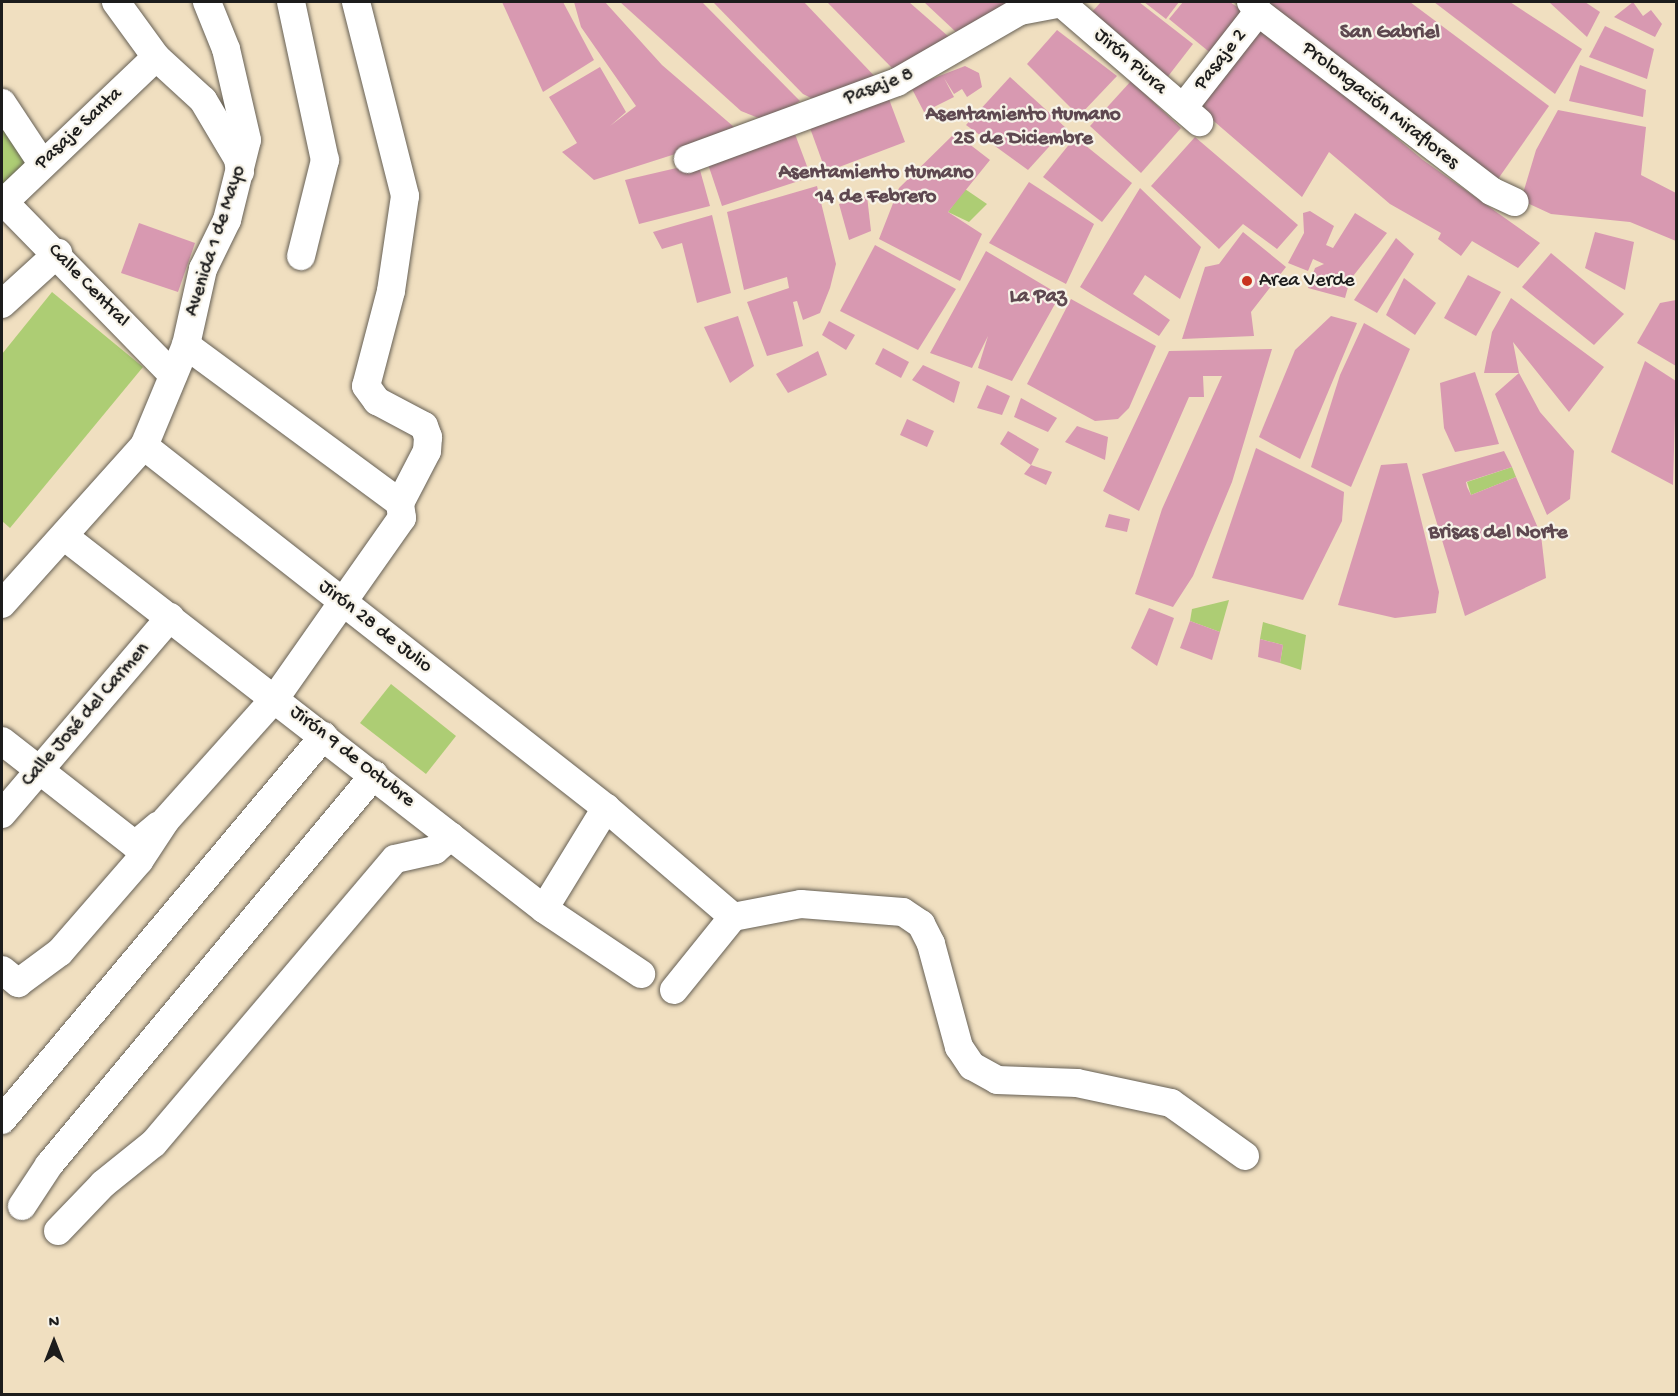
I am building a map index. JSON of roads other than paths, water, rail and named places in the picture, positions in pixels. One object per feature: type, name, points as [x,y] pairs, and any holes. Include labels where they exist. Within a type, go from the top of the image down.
[{"type":"street","points":[[116,2],[156,57],[203,100],[238,159],[241,177]]},
{"type":"street","name":"Avenida 1 de Mayo","points":[[2,604],[65,537],[144,446],[186,345],[203,268],[241,177],[247,140],[226,50],[207,2]]},
{"type":"street","points":[[291,2],[325,160],[324,182],[302,255]]},
{"type":"street","points":[[2,970],[18,983],[60,952],[139,861],[166,820],[276,697],[342,601],[397,529],[400,503],[427,451],[428,437],[424,426],[377,400],[366,386],[391,291],[405,196],[356,2]]},
{"type":"street","name":"Jirón Piura","points":[[1061,2],[1191,115]]},
{"type":"street","name":"Pasaje 8","points":[[688,159],[897,82],[1020,11],[1061,2]]},
{"type":"street","name":"Pasaje 2","points":[[1191,115],[1254,5]]},
{"type":"street","name":"Prolongación Miraflores","points":[[1254,5],[1491,192],[1515,202]]},
{"type":"street","name":"Pasaje Santa","points":[[3,201],[41,162],[156,57]]},
{"type":"street","points":[[2,103],[41,162]]},
{"type":"street","name":"Calle Central","points":[[3,201],[58,253],[173,375]]},
{"type":"street","points":[[2,304],[58,253]]},
{"type":"street","points":[[186,345],[400,503]]},
{"type":"street","name":"Jirón 28 de Julio","points":[[144,446],[606,808],[733,917]]},
{"type":"street","name":"Jirón 9 de Octubre","points":[[65,537],[276,697],[544,909],[641,974]]},
{"type":"street","name":"Calle José del Carmen","points":[[2,814],[170,617]]},
{"type":"street","points":[[2,1120],[324,736]]},
{"type":"street","points":[[2,741],[135,845],[166,820]]},
{"type":"street","points":[[22,1206],[49,1165],[374,775]]},
{"type":"street","points":[[544,909],[606,808]]},
{"type":"street","points":[[58,1231],[103,1184],[154,1143],[395,860],[435,850],[451,836]]},
{"type":"street","points":[[674,990],[733,917],[801,904],[903,912],[921,924],[931,944],[959,1047],[972,1066],[997,1080],[1077,1083],[1172,1103],[1245,1156]]},
{"type":"place","name":"Area Verde","points":[[1247,281]]},
{"type":"district","name":"San Gabriel","points":[[1390,34]]},
{"type":"district","name":"Asentamiento Humano 25 de Diciembre","points":[[1023,128]]},
{"type":"district","name":"Asentamiento Humano 14 de Febrero","points":[[876,186]]},
{"type":"district","name":"La Paz","points":[[1038,298]]},
{"type":"district","name":"Brisas del Norte","points":[[1498,534]]}]
